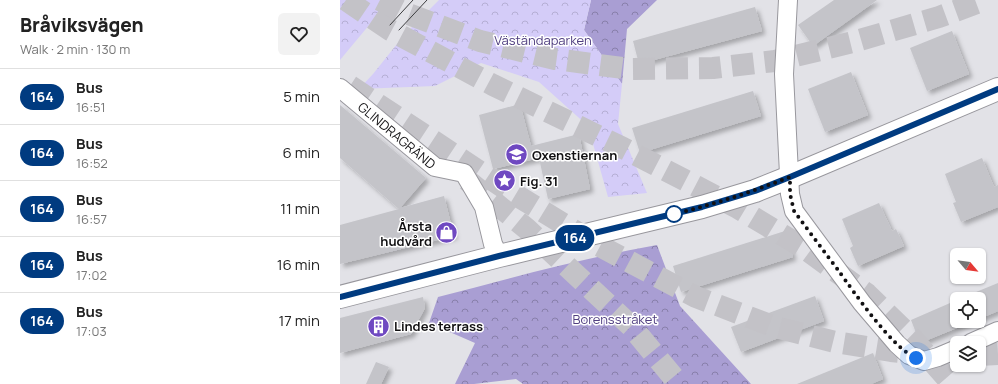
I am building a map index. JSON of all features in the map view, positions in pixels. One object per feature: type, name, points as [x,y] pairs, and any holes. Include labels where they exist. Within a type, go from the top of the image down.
[{"type":"street","points":[[788,0],[784,74],[790,194],[794,211],[862,303],[897,344],[909,355],[924,361],[950,352]]},
{"type":"street","name":"GLINDRAGRÄND","points":[[340,88],[435,167],[464,173],[484,208],[499,256]]},
{"type":"street","points":[[340,297],[499,256],[702,207],[755,191],[998,89]]},
{"type":"street","points":[[986,336],[998,331]]},
{"type":"green space","points":[[340,0],[390,0],[340,60]]},
{"type":"green space","name":"Väständaparken","points":[[439,0],[591,0],[584,30],[622,84],[618,124],[647,193],[608,197],[588,126],[539,82],[481,63],[435,86],[359,89],[405,34]]},
{"type":"green space","points":[[591,0],[657,0],[627,29],[622,84],[584,30]]},
{"type":"green space","name":"Borensstråket","points":[[657,245],[680,306],[751,384],[523,384],[516,379],[474,384],[455,384],[475,343],[429,323],[438,297],[574,262]]},
{"type":"building","points":[[834,0],[877,0],[813,46],[798,25]]},
{"type":"building","points":[[755,7],[762,31],[639,64],[633,41]]},
{"type":"building","points":[[952,31],[969,74],[927,91],[910,48]]},
{"type":"building","points":[[851,72],[868,115],[825,132],[808,89]]},
{"type":"building","points":[[753,91],[761,116],[640,153],[632,128]]},
{"type":"building","points":[[520,104],[531,146],[579,134],[590,189],[548,199],[539,158],[493,169],[479,115]]},
{"type":"building","points":[[340,105],[426,178],[400,208],[444,196],[454,236],[340,264],[340,225],[399,209],[340,158]]},
{"type":"building","points":[[982,158],[994,187],[998,185],[998,207],[961,222],[953,203],[956,202],[945,174]]},
{"type":"building","points":[[879,203],[892,231],[896,229],[904,246],[858,266],[850,248],[853,246],[842,219]]},
{"type":"building","points":[[785,231],[793,257],[681,292],[673,266]]},
{"type":"building","points":[[998,283],[998,311],[986,316],[986,292],[976,292]]},
{"type":"building","points":[[815,296],[824,321],[741,352],[731,327]]},
{"type":"building","name":"Lindes terrass","points":[[423,297],[425,308],[411,334],[340,353],[340,318]]},
{"type":"building","points":[[950,303],[950,328],[957,328],[920,343],[911,320]]},
{"type":"building","points":[[873,353],[883,379],[871,384],[797,384]]},
{"type":"building","name":"Lindes terrass","points":[[376,362],[389,367],[381,384],[366,384]]},
{"type":"tunnel","points":[[346,0],[390,30],[493,85],[623,148],[738,208],[804,248],[867,294],[912,338],[952,384]]},
{"type":"tunnel","points":[[380,0],[403,12],[480,41],[555,59],[630,69],[713,68],[775,61],[853,42],[939,17],[985,0]]},
{"type":"tunnel","points":[[350,86],[506,189],[598,245],[696,297],[775,327],[835,342],[921,354]]},
{"type":"tunnel","points":[[467,180],[527,229],[631,326],[679,384]]},
{"type":"tunnel","points":[[986,355],[998,354]]},
{"type":"tram line","points":[[390,25],[413,0]]},
{"type":"tram line","points":[[399,30],[427,0]]},
{"type":"bus line","name":"164","points":[[340,297],[499,256],[702,207],[755,191],[998,89]]},
{"type":"place","name":"Oxenstiernan","points":[[517,155]]},
{"type":"place","name":"Fig. 31","points":[[505,181]]},
{"type":"place","name":"Årsta hudvård","points":[[447,233]]},
{"type":"place","name":"Lindes terrass","points":[[378,326]]},
{"type":"route","points":[[674,214],[755,191],[790,177],[790,194],[794,211],[862,303],[897,344],[909,355],[916,358]]}]
